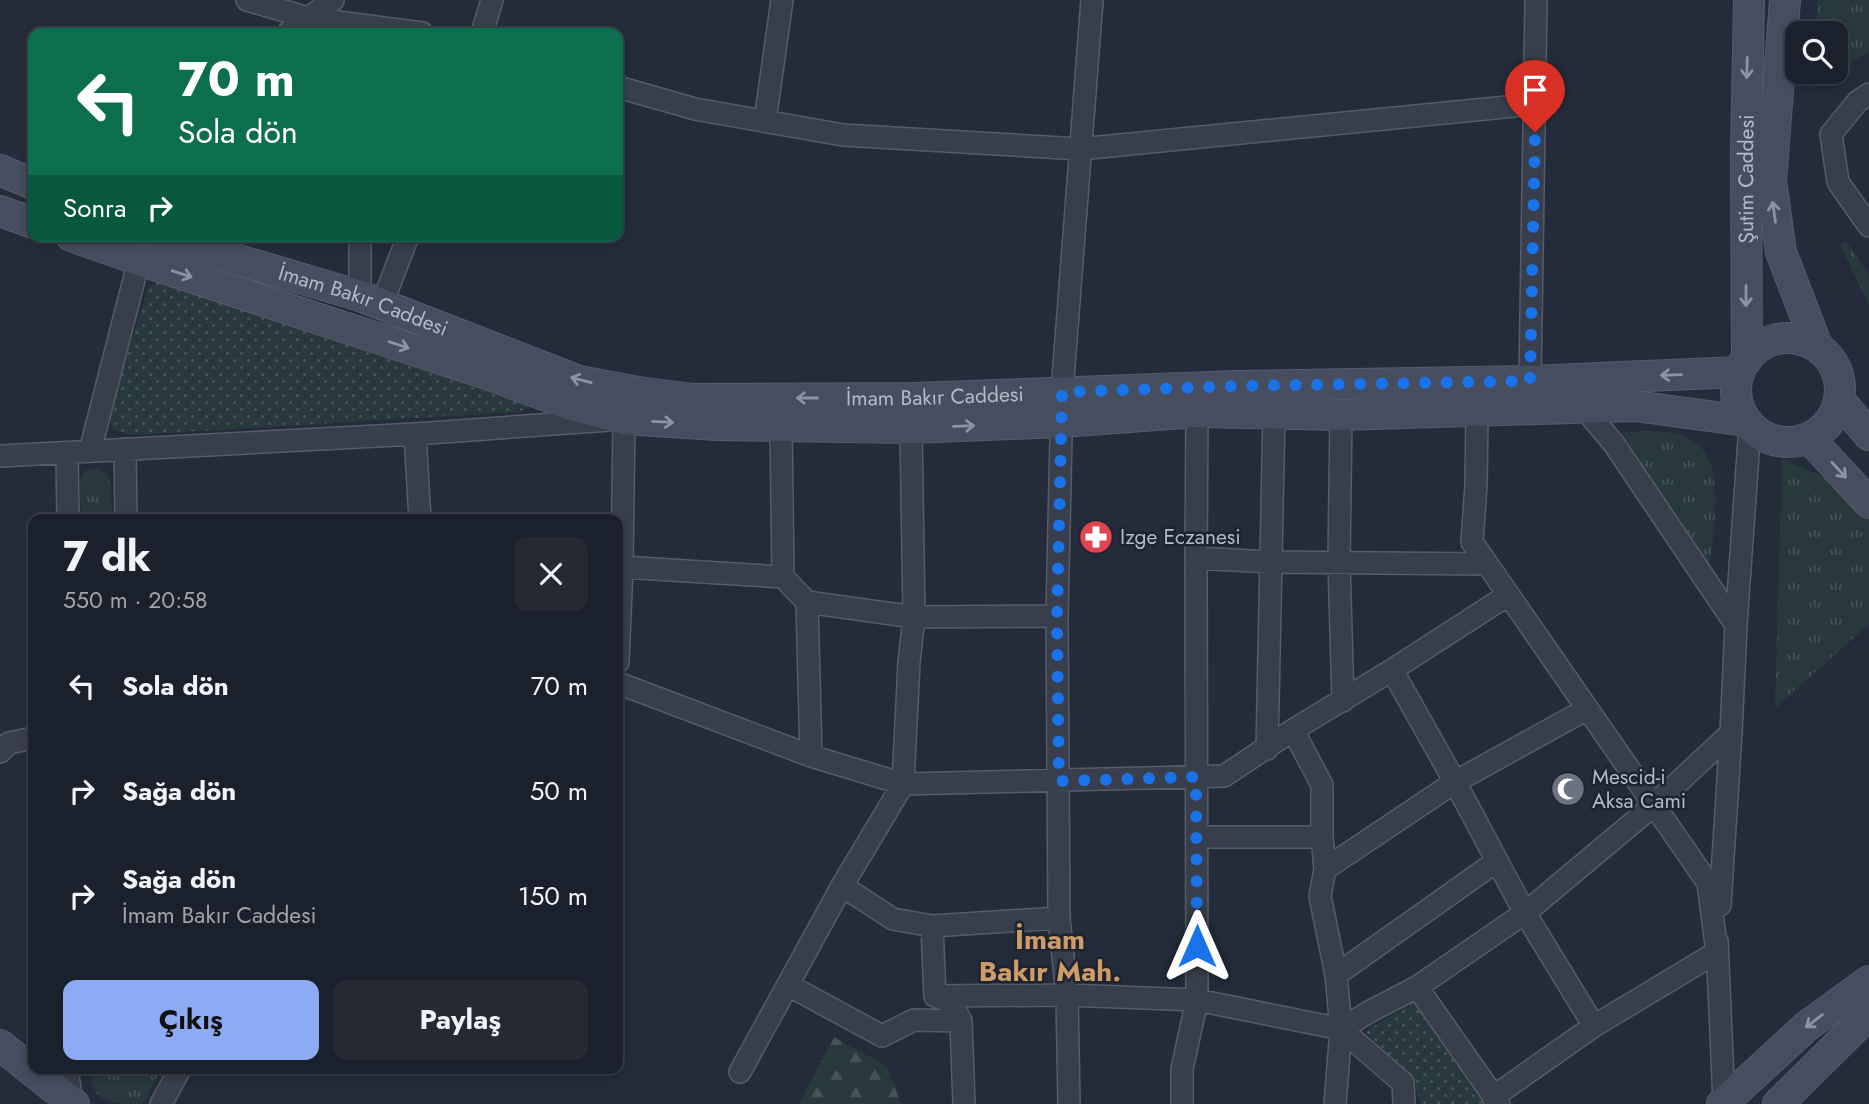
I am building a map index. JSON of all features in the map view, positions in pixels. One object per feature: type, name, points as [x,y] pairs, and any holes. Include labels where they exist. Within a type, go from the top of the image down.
[{"type":"main road","name":"Şutim Caddesi","points":[[1743,365],[1749,0]]},
{"type":"main road","name":"Şutim Caddesi","points":[[1785,0],[1770,181],[1781,252],[1817,346]]},
{"type":"main road","points":[[0,170],[28,182]]},
{"type":"main road","points":[[0,211],[28,221]]},
{"type":"main road","points":[[88,242],[477,370],[568,404],[624,419],[718,425],[911,428],[1062,422],[1197,412],[1341,415],[1635,407],[1748,423]]},
{"type":"main road","name":"İmam Bakır Caddesi","points":[[179,242],[371,300],[579,381],[693,399],[915,398],[1237,386],[1530,381],[1743,365]]},
{"type":"main road","points":[[1779,339],[1803,340],[1817,346],[1837,370],[1840,401],[1834,416],[1823,429],[1809,438],[1794,442],[1778,441],[1763,435],[1748,423],[1740,410],[1736,385],[1743,365],[1758,348],[1779,339]]},
{"type":"main road","points":[[1840,401],[1869,435]]},
{"type":"main road","points":[[1809,438],[1869,503]]},
{"type":"main road","points":[[1723,1103],[1807,1026],[1869,981]]},
{"type":"main road","points":[[1778,1104],[1869,1014]]},
{"type":"main road","points":[[0,1045],[28,1067]]},
{"type":"main road","points":[[37,1074],[63,1094]]},
{"type":"street","points":[[247,0],[309,18],[384,28]]},
{"type":"street","points":[[295,28],[333,0]]},
{"type":"street","points":[[484,28],[492,0]]},
{"type":"street","points":[[765,121],[782,0]]},
{"type":"street","points":[[1069,1104],[1068,995],[1059,918],[1057,617],[1062,392],[1092,0]]},
{"type":"street","points":[[1530,381],[1536,0]]},
{"type":"street","points":[[623,88],[695,109],[844,135],[1080,149],[1535,104]]},
{"type":"street","points":[[1869,94],[1858,101],[1831,134],[1838,182],[1869,226]]},
{"type":"street","points":[[361,242],[371,300]]},
{"type":"street","points":[[371,300],[405,242]]},
{"type":"street","points":[[90,451],[139,260]]},
{"type":"street","points":[[1584,408],[1614,444],[1736,625]]},
{"type":"street","points":[[1182,1104],[1182,1069],[1197,1000],[1197,412]]},
{"type":"street","points":[[1477,412],[1472,542],[1708,883],[1717,952],[1723,1103]]},
{"type":"street","points":[[1267,749],[1274,414]]},
{"type":"street","points":[[1341,415],[1339,562],[1343,701]]},
{"type":"street","points":[[0,456],[415,434],[624,419],[622,514]]},
{"type":"street","points":[[1717,952],[1748,423]]},
{"type":"street","points":[[781,425],[783,577]]},
{"type":"street","points":[[740,1072],[842,886],[903,785],[914,617],[911,428]]},
{"type":"street","points":[[415,434],[420,514]]},
{"type":"street","points":[[125,449],[126,514]]},
{"type":"street","points":[[67,453],[68,514]]},
{"type":"street","points":[[1196,558],[1270,562],[1486,564]]},
{"type":"street","points":[[623,567],[783,577],[807,602],[914,617],[1057,617]]},
{"type":"street","points":[[623,685],[811,756],[903,785],[1224,776],[1508,595]]},
{"type":"street","points":[[807,602],[811,756]]},
{"type":"street","points":[[1392,670],[1525,913],[1594,1026]]},
{"type":"street","points":[[1325,869],[1455,782],[1587,709]]},
{"type":"street","points":[[1293,730],[1322,785],[1325,869],[1320,896],[1336,975],[1341,1029],[1335,1104]]},
{"type":"street","points":[[1341,1029],[1417,987],[1525,913],[1654,805],[1731,733]]},
{"type":"street","points":[[0,752],[9,743],[28,739]]},
{"type":"street","points":[[1196,837],[1322,837]]},
{"type":"street","points":[[1336,975],[1497,861]]},
{"type":"street","points":[[842,886],[893,919],[932,926],[1059,918]]},
{"type":"street","points":[[932,926],[934,996]]},
{"type":"street","points":[[1417,987],[1496,1101],[1594,1026],[1717,952]]},
{"type":"street","points":[[788,985],[882,1036],[914,1020],[961,1021]]},
{"type":"street","points":[[934,996],[1068,995],[1197,1000],[1341,1029],[1403,1083],[1404,1104]]},
{"type":"street","points":[[934,996],[951,1002],[961,1021],[964,1104]]},
{"type":"street","points":[[161,1104],[177,1074]]},
{"type":"green space","points":[[1818,0],[1869,0],[1869,51],[1848,64],[1848,21],[1817,21]]},
{"type":"green space","points":[[1846,241],[1869,275],[1869,305],[1840,245]]},
{"type":"green space","points":[[157,279],[539,403],[519,412],[131,435],[112,428],[109,414],[147,291]]},
{"type":"green space","points":[[1622,432],[1661,432],[1683,436],[1698,445],[1708,458],[1716,495],[1709,571]]},
{"type":"green space","points":[[1782,459],[1837,483],[1869,519],[1869,624],[1775,708]]},
{"type":"green space","points":[[97,468],[107,474],[111,489],[112,514],[81,514],[80,481],[84,471]]},
{"type":"green space","points":[[1414,1003],[1490,1104],[1421,1104],[1414,1082],[1365,1031]]},
{"type":"green space","points":[[834,1037],[888,1067],[901,1104],[799,1104]]},
{"type":"green space","points":[[90,1074],[158,1074],[143,1104],[105,1100],[94,1089]]},
{"type":"place","name":"Izge Eczanesi","points":[[1096,537]]},
{"type":"place","name":"Mescid-i Aksa Cami","points":[[1568,789]]},
{"type":"district","name":"İmam Bakır Mah.","points":[[1050,955]]},
{"type":"route","points":[[1197,946],[1196,777],[1059,781],[1057,617],[1062,392],[1530,381],[1535,132]]}]
